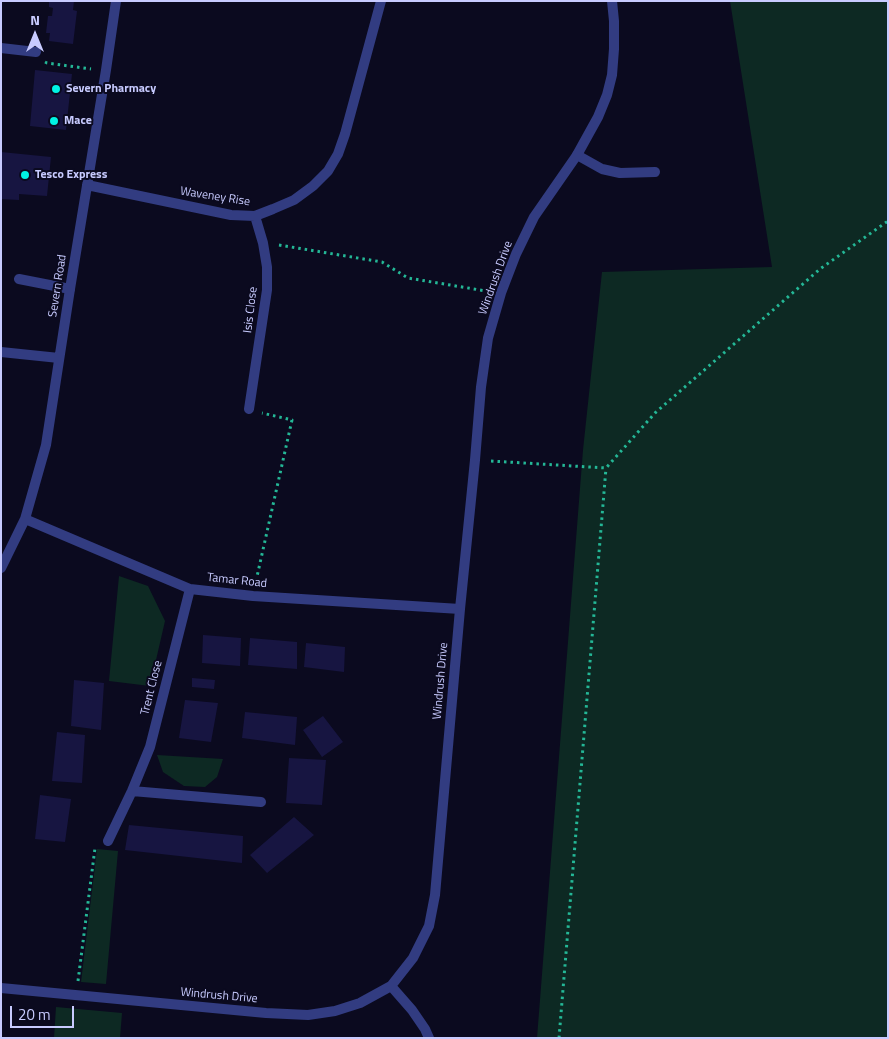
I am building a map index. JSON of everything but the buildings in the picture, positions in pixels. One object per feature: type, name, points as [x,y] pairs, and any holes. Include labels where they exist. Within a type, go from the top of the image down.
[{"type":"street","name":"Severn Road","points":[[1,568],[25,519],[46,445],[116,1]]},
{"type":"street","name":"Waveney Rise","points":[[87,185],[231,214],[255,216],[294,200],[313,186],[328,171],[338,154],[346,134],[381,1]]},
{"type":"street","name":"Windrush Drive","points":[[1,988],[266,1013],[308,1015],[335,1011],[360,1002],[390,986],[413,958],[429,926],[435,895],[481,387],[488,338],[501,294],[516,254],[534,217],[577,155],[598,117],[607,95],[612,75],[614,49],[612,1]]},
{"type":"street","points":[[1,48],[36,52]]},
{"type":"street","points":[[577,155],[602,169],[620,174],[655,172]]},
{"type":"street","name":"Isis Close","points":[[249,409],[267,290],[267,266],[255,216]]},
{"type":"street","points":[[19,279],[70,288]]},
{"type":"street","points":[[1,352],[59,358]]},
{"type":"street","name":"Tamar Road","points":[[25,519],[190,589],[252,596],[460,609]]},
{"type":"street","name":"Trent Close","points":[[108,841],[132,791],[150,747],[190,589]]},
{"type":"street","points":[[132,791],[261,802]]},
{"type":"street","points":[[390,986],[412,1010],[429,1038]]},
{"type":"path","points":[[36,52],[47,63],[106,70]]},
{"type":"path","points":[[559,1038],[606,468],[655,414],[820,269],[888,221]]},
{"type":"path","points":[[263,243],[382,262],[408,278],[501,294]]},
{"type":"path","points":[[249,409],[292,420],[252,596]]},
{"type":"path","points":[[475,460],[606,468]]},
{"type":"path","points":[[76,995],[95,843],[108,841]]},
{"type":"green space","points":[[730,1],[888,1],[888,1038],[537,1038],[583,450],[602,272],[772,267]]},
{"type":"green space","points":[[119,576],[148,586],[165,621],[150,686],[109,681]]},
{"type":"green space","points":[[157,755],[223,759],[217,777],[205,787],[184,786],[163,772]]},
{"type":"green space","points":[[97,849],[118,851],[106,984],[81,982]]},
{"type":"green space","points":[[56,1007],[122,1013],[120,1038],[54,1038]]},
{"type":"place","name":"Severn Pharmacy","points":[[56,89]]},
{"type":"place","name":"Mace","points":[[54,121]]},
{"type":"place","name":"Tesco Express","points":[[25,175]]}]
